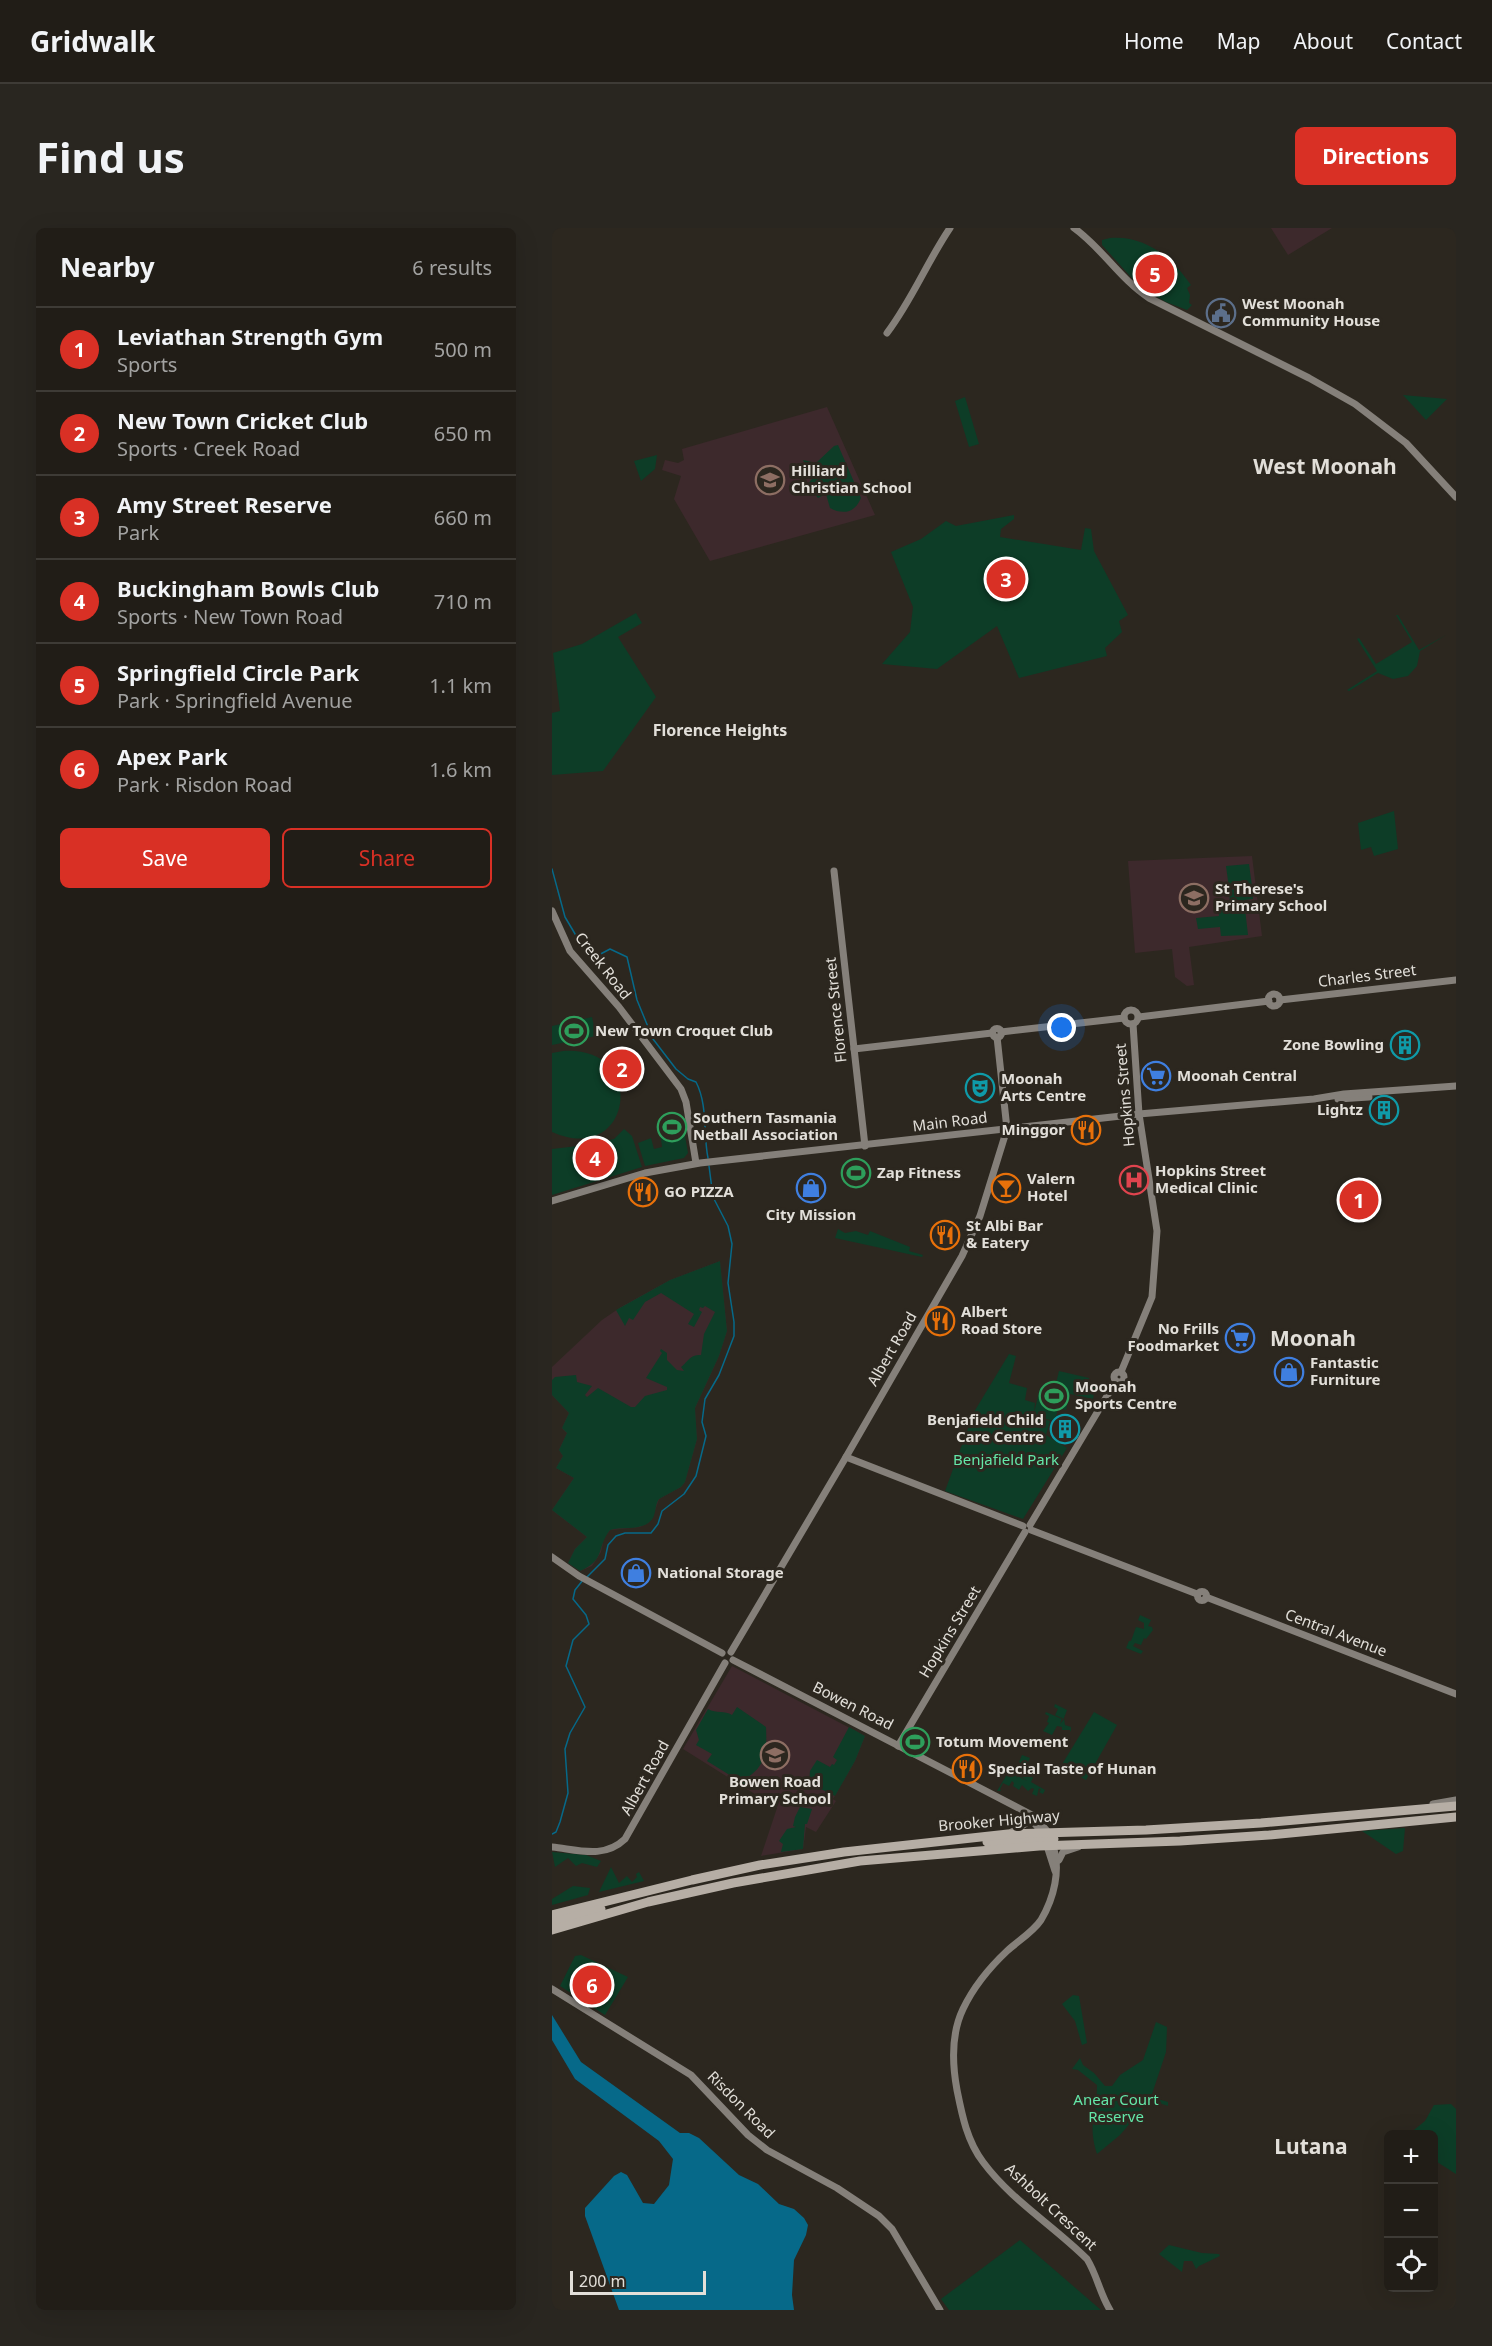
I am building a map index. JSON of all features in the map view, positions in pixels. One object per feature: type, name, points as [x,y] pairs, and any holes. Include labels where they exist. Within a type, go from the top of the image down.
[{"type":"highway","name":"Brooker Highway","points":[[552,1930],[630,1906],[785,1873],[860,1861],[979,1850],[1021,1853],[1046,1840],[1456,1806]]},
{"type":"highway","name":"Brooker Highway","points":[[552,1915],[760,1865],[834,1853],[946,1840],[1008,1834],[1093,1844],[1180,1841],[1456,1817]]},
{"type":"highway","points":[[946,1840],[988,1842],[1103,1838],[1115,1839],[1121,1843]]},
{"type":"highway","name":"Brooker Highway","points":[[552,1923],[600,1909],[630,1906]]},
{"type":"street","points":[[887,333],[904,309],[950,228]]},
{"type":"street","points":[[1074,228],[1094,243],[1144,294],[1327,387],[1367,413],[1417,454],[1456,497]]},
{"type":"street","name":"Florence Street","points":[[834,871],[865,1146]]},
{"type":"street","name":"Creek Road","points":[[552,911],[570,951],[619,1008],[681,1089],[700,1163]]},
{"type":"street","name":"Charles Street","points":[[1138,1017],[1269,1001],[1274,994],[1279,996],[1280,1000],[1456,980]]},
{"type":"street","points":[[1131,1010],[1137,1013],[1138,1017],[1133,1024],[1128,1024],[1124,1018],[1125,1014],[1131,1010]]},
{"type":"street","points":[[854,1049],[1124,1018]]},
{"type":"street","name":"Hopkins Street","points":[[898,1746],[1116,1381],[1114,1373],[1121,1372],[1151,1300],[1157,1231],[1139,1114],[1133,1024]]},
{"type":"street","name":"Albert Road","points":[[552,1847],[602,1852],[618,1846],[625,1839],[970,1240],[994,1176],[1007,1129],[997,1034]]},
{"type":"street","name":"Main Road","points":[[552,1201],[645,1173],[715,1161],[1139,1114],[1344,1094],[1456,1088]]},
{"type":"street","points":[[846,1457],[1028,1528]]},
{"type":"street","name":"Central Avenue","points":[[1028,1528],[1197,1594],[1203,1591],[1206,1598],[1456,1694]]},
{"type":"street","name":"Bowen Road","points":[[552,1557],[586,1579],[728,1657],[1038,1819],[1046,1840]]},
{"type":"street","points":[[1419,1809],[1456,1800]]},
{"type":"street","points":[[1008,1834],[1023,1826],[1027,1820],[1025,1813]]},
{"type":"street","points":[[1046,1840],[1056,1876]]},
{"type":"street","name":"Ashbolt Crescent","points":[[1046,1840],[1058,1865],[1053,1893],[1041,1919],[994,1965],[972,1993],[963,2009],[954,2042],[954,2068],[963,2120],[977,2153],[999,2180],[1087,2259],[1110,2310]]},
{"type":"street","points":[[1058,1865],[1060,1855],[1064,1851],[1093,1844]]},
{"type":"street","points":[[552,1934],[563,1927]]},
{"type":"street","name":"Risdon Road","points":[[552,1989],[691,2075],[748,2135],[767,2150],[842,2191],[879,2216],[891,2229],[940,2310]]},
{"type":"shaded area","points":[[1271,228],[1332,228],[1288,255]]},
{"type":"shaded area","name":"Hilliard Christian School","points":[[827,407],[875,515],[710,561],[674,499],[681,476],[662,470],[665,460],[678,463],[684,460],[682,449]]},
{"type":"shaded area","name":"St Therese's Primary School","points":[[1252,856],[1262,936],[1189,947],[1194,985],[1187,986],[1175,977],[1172,949],[1135,953],[1128,861]]},
{"type":"shaded area","points":[[720,1261],[727,1331],[719,1356],[695,1408],[697,1439],[685,1482],[681,1487],[659,1499],[652,1519],[648,1523],[640,1527],[610,1530],[592,1566],[580,1571],[568,1563],[575,1549],[587,1537],[552,1510],[574,1478],[556,1468],[563,1456],[559,1450],[567,1433],[562,1428],[569,1413],[552,1395],[552,1367],[602,1320],[621,1307],[670,1280]]},
{"type":"shaded area","name":"Bowen Road Primary School","points":[[732,1666],[865,1736],[855,1761],[833,1799],[836,1801],[816,1832],[806,1827],[803,1849],[761,1856],[777,1808],[683,1749]]},
{"type":"green space","points":[[1110,238],[1135,240],[1167,257],[1191,285],[1187,288],[1190,295],[1189,303],[1192,305],[1187,310],[1166,302],[1140,287],[1102,245],[1102,240]]},
{"type":"green space","points":[[1403,395],[1447,399],[1426,420]]},
{"type":"green space","points":[[965,397],[979,444],[969,447],[955,401]]},
{"type":"green space","points":[[838,445],[861,498],[852,510],[844,512],[830,508],[826,494],[818,498],[807,485],[812,479],[803,460],[816,463]]},
{"type":"green space","points":[[657,455],[655,469],[641,481],[634,461]]},
{"type":"green space","points":[[1014,515],[1014,519],[1001,529],[1000,537],[1081,550],[1085,528],[1091,529],[1094,551],[1128,615],[1119,621],[1122,632],[1105,648],[1107,656],[1019,678],[997,626],[937,669],[882,664],[910,632],[913,607],[891,552],[921,539],[946,521],[956,526]]},
{"type":"green space","points":[[636,613],[642,623],[618,637],[656,697],[603,771],[552,775],[552,713],[560,711],[553,653],[582,644]]},
{"type":"green space","points":[[1396,615],[1419,650],[1446,635],[1420,651],[1417,666],[1408,676],[1393,679],[1378,673],[1349,691],[1347,690],[1377,671],[1357,639],[1359,638],[1376,664],[1412,642]]},
{"type":"green space","points":[[1394,811],[1398,849],[1374,856],[1371,847],[1361,850],[1358,823]]},
{"type":"green space","points":[[1249,864],[1252,886],[1229,888],[1226,866]]},
{"type":"green space","points":[[1252,887],[1253,899],[1244,900],[1248,935],[1221,936],[1220,927],[1198,929],[1196,918],[1219,916],[1218,904],[1230,902],[1229,890]]},
{"type":"green space","name":"New Town Croquet Club","points":[[592,1017],[596,1036],[552,1045],[552,1026]]},
{"type":"green space","points":[[563,1051],[591,1054],[609,1066],[619,1083],[620,1103],[614,1121],[600,1134],[579,1139],[552,1132],[552,1053]]},
{"type":"green space","name":"Southern Tasmania Netball Association","points":[[682,1119],[688,1153],[684,1158],[645,1166],[638,1143],[651,1138],[654,1149],[662,1147],[659,1123]]},
{"type":"green space","points":[[624,1129],[632,1136],[642,1167],[552,1195],[552,1149],[614,1139]]},
{"type":"green space","points":[[838,1229],[845,1233],[856,1231],[868,1235],[870,1231],[910,1247],[909,1251],[923,1255],[922,1257],[835,1238]]},
{"type":"green space","points":[[720,1261],[727,1331],[719,1356],[695,1408],[697,1439],[685,1482],[681,1487],[659,1499],[653,1518],[649,1522],[639,1527],[610,1530],[597,1558],[580,1571],[568,1563],[575,1549],[587,1537],[552,1510],[574,1478],[556,1468],[563,1456],[559,1450],[567,1433],[562,1428],[569,1413],[552,1395],[552,1380],[555,1377],[576,1375],[577,1382],[592,1386],[585,1395],[587,1397],[598,1388],[631,1407],[635,1407],[645,1396],[667,1390],[667,1387],[646,1378],[662,1353],[661,1349],[667,1353],[667,1360],[677,1370],[684,1371],[681,1367],[694,1356],[701,1355],[704,1334],[715,1312],[705,1306],[700,1307],[699,1310],[702,1312],[694,1327],[688,1324],[694,1314],[661,1293],[645,1302],[633,1320],[629,1318],[625,1326],[616,1310],[670,1280]]},
{"type":"green space","name":"Benjafield Park","points":[[1009,1354],[1016,1356],[1009,1383],[1027,1388],[1025,1400],[1035,1403],[1034,1413],[1040,1388],[1054,1391],[1059,1371],[1089,1378],[1088,1383],[1096,1385],[1093,1399],[1070,1394],[1066,1410],[1058,1408],[1055,1421],[1037,1417],[1050,1421],[1046,1435],[1067,1448],[1023,1519],[945,1491],[974,1412]]},
{"type":"green space","points":[[1140,1615],[1151,1620],[1148,1626],[1153,1630],[1146,1639],[1144,1638],[1141,1645],[1135,1643],[1133,1646],[1143,1651],[1141,1654],[1126,1648],[1136,1627],[1144,1629],[1144,1623],[1138,1620]]},
{"type":"green space","points":[[1055,1704],[1067,1710],[1064,1718],[1065,1725],[1071,1727],[1071,1732],[1057,1726],[1052,1735],[1043,1731],[1049,1723],[1047,1722],[1049,1716],[1045,1714],[1046,1712],[1062,1719],[1060,1724],[1064,1719],[1055,1715],[1058,1709],[1054,1707]]},
{"type":"green space","points":[[737,1707],[766,1727],[762,1763],[745,1779],[748,1781],[745,1787],[736,1781],[739,1775],[736,1779],[707,1761],[712,1754],[696,1745],[699,1740],[696,1730],[708,1709],[732,1715]]},
{"type":"green space","points":[[1094,1712],[1117,1725],[1086,1780],[1061,1766]]},
{"type":"green space","points":[[849,1727],[865,1736],[855,1761],[835,1796],[809,1783],[810,1771],[817,1760],[830,1767],[834,1765],[837,1760],[833,1757]]},
{"type":"green space","points":[[1022,1755],[1030,1758],[1025,1768],[1033,1778],[1031,1782],[1045,1790],[1043,1794],[1039,1792],[1041,1790],[1039,1788],[1037,1796],[1032,1794],[1034,1789],[1028,1791],[1022,1785],[1019,1790],[1013,1786],[1012,1781],[1009,1786],[1003,1783],[1001,1791],[997,1791],[1009,1771],[1017,1776],[1016,1778],[1018,1776],[1027,1781],[1014,1771],[1018,1767],[1021,1768],[1023,1764],[1019,1762]]},
{"type":"green space","points":[[800,1807],[812,1809],[807,1824],[805,1824],[803,1849],[781,1852],[783,1844],[779,1841],[787,1829],[796,1827],[793,1826]]},
{"type":"green space","points":[[1405,1828],[1403,1851],[1396,1854],[1362,1831]]},
{"type":"green space","points":[[552,1852],[586,1855],[601,1861],[597,1867],[582,1863],[576,1866],[568,1858],[555,1867]]},
{"type":"green space","points":[[611,1867],[619,1883],[627,1876],[632,1882],[639,1872],[644,1881],[599,1892]]},
{"type":"green space","points":[[573,1886],[590,1888],[588,1895],[552,1905],[552,1899]]},
{"type":"green space","points":[[581,1955],[628,1977],[605,2015],[560,1986],[575,1956]]},
{"type":"green space","points":[[1073,1995],[1079,1996],[1087,2043],[1082,2045],[1075,2021],[1062,2004]]},
{"type":"green space","name":"Anear Court Reserve","points":[[1156,2022],[1167,2027],[1166,2052],[1151,2097],[1168,2102],[1168,2106],[1150,2100],[1120,2135],[1097,2154],[1093,2126],[1097,2085],[1078,2070],[1072,2069],[1080,2058],[1083,2065],[1094,2073],[1105,2086],[1112,2086],[1120,2075],[1143,2060]]},
{"type":"green space","points":[[1451,2104],[1456,2109],[1456,2174],[1438,2163],[1438,2130],[1414,2130],[1425,2121],[1434,2105]]},
{"type":"green space","points":[[1020,2240],[1101,2310],[949,2310],[941,2299]]},
{"type":"green space","points":[[1169,2245],[1220,2256],[1196,2269],[1192,2261],[1184,2261],[1182,2272],[1159,2254]]},
{"type":"water","points":[[552,2015],[581,2062],[680,2133],[689,2133],[699,2138],[739,2175],[758,2184],[779,2204],[794,2209],[804,2218],[808,2225],[806,2235],[794,2260],[792,2295],[794,2310],[619,2310],[585,2216],[585,2208],[614,2176],[621,2172],[627,2175],[643,2203],[654,2204],[669,2185],[673,2159],[659,2141],[575,2079],[552,2040]]},
{"type":"waterway","points":[[552,869],[565,917],[584,949],[595,957],[610,949],[627,957],[637,1000],[653,1039],[676,1069],[688,1079],[696,1082],[704,1110],[708,1158]]},
{"type":"waterway","points":[[587,1577],[605,1559],[608,1545],[616,1536],[625,1533],[651,1533],[658,1524],[662,1511],[684,1494],[696,1476],[706,1436],[702,1422],[705,1399],[719,1375],[734,1336],[728,1283],[732,1244],[728,1226],[713,1197],[709,1166]]},
{"type":"waterway","points":[[552,1834],[556,1832],[560,1822],[568,1793],[565,1749],[570,1733],[585,1707],[566,1666],[573,1640],[589,1624],[586,1615],[573,1599],[575,1590],[583,1580]]},
{"type":"place","name":"Springfield Circle Park","points":[[1155,274]]},
{"type":"place","name":"West Moonah Community House","points":[[1221,313]]},
{"type":"place","name":"Hilliard Christian School","points":[[770,480]]},
{"type":"place","name":"Amy Street Reserve","points":[[1006,579]]},
{"type":"place","name":"St Therese's Primary School","points":[[1194,898]]},
{"type":"place","name":"New Town Croquet Club","points":[[574,1031]]},
{"type":"place","name":"Zone Bowling","points":[[1405,1045]]},
{"type":"place","name":"New Town Cricket Club","points":[[622,1069]]},
{"type":"place","name":"Moonah Central","points":[[1156,1076]]},
{"type":"place","name":"Moonah Arts Centre","points":[[980,1088]]},
{"type":"place","name":"Lightz","points":[[1384,1110]]},
{"type":"place","name":"Southern Tasmania Netball Association","points":[[672,1127]]},
{"type":"place","name":"Minggor","points":[[1086,1130]]},
{"type":"place","name":"Buckingham Bowls Club","points":[[595,1158]]},
{"type":"place","name":"Zap Fitness","points":[[856,1173]]},
{"type":"place","name":"Hopkins Street Medical Clinic","points":[[1134,1180]]},
{"type":"place","name":"City Mission","points":[[811,1188]]},
{"type":"place","name":"Valern Hotel","points":[[1006,1188]]},
{"type":"place","name":"GO PIZZA","points":[[643,1192]]},
{"type":"place","name":"Leviathan Strength Gym","points":[[1359,1200]]},
{"type":"place","name":"St Albi Bar & Eatery","points":[[945,1235]]},
{"type":"place","name":"Albert Road Store","points":[[940,1321]]},
{"type":"place","name":"No Frills Foodmarket","points":[[1240,1338]]},
{"type":"place","name":"Fantastic Furniture","points":[[1289,1372]]},
{"type":"place","name":"Moonah Sports Centre","points":[[1054,1396]]},
{"type":"place","name":"Benjafield Child Care Centre","points":[[1065,1429]]},
{"type":"place","name":"National Storage","points":[[636,1573]]},
{"type":"place","name":"Totum Movement","points":[[915,1742]]},
{"type":"place","name":"Bowen Road Primary School","points":[[775,1755]]},
{"type":"place","name":"Special Taste of Hunan","points":[[967,1769]]},
{"type":"place","name":"Apex Park","points":[[592,1985]]},
{"type":"district","name":"West Moonah","points":[[1325,467]]},
{"type":"district","name":"Florence Heights","points":[[720,730]]},
{"type":"district","name":"Moonah","points":[[1313,1339]]},
{"type":"district","name":"Lutana","points":[[1311,2147]]}]
